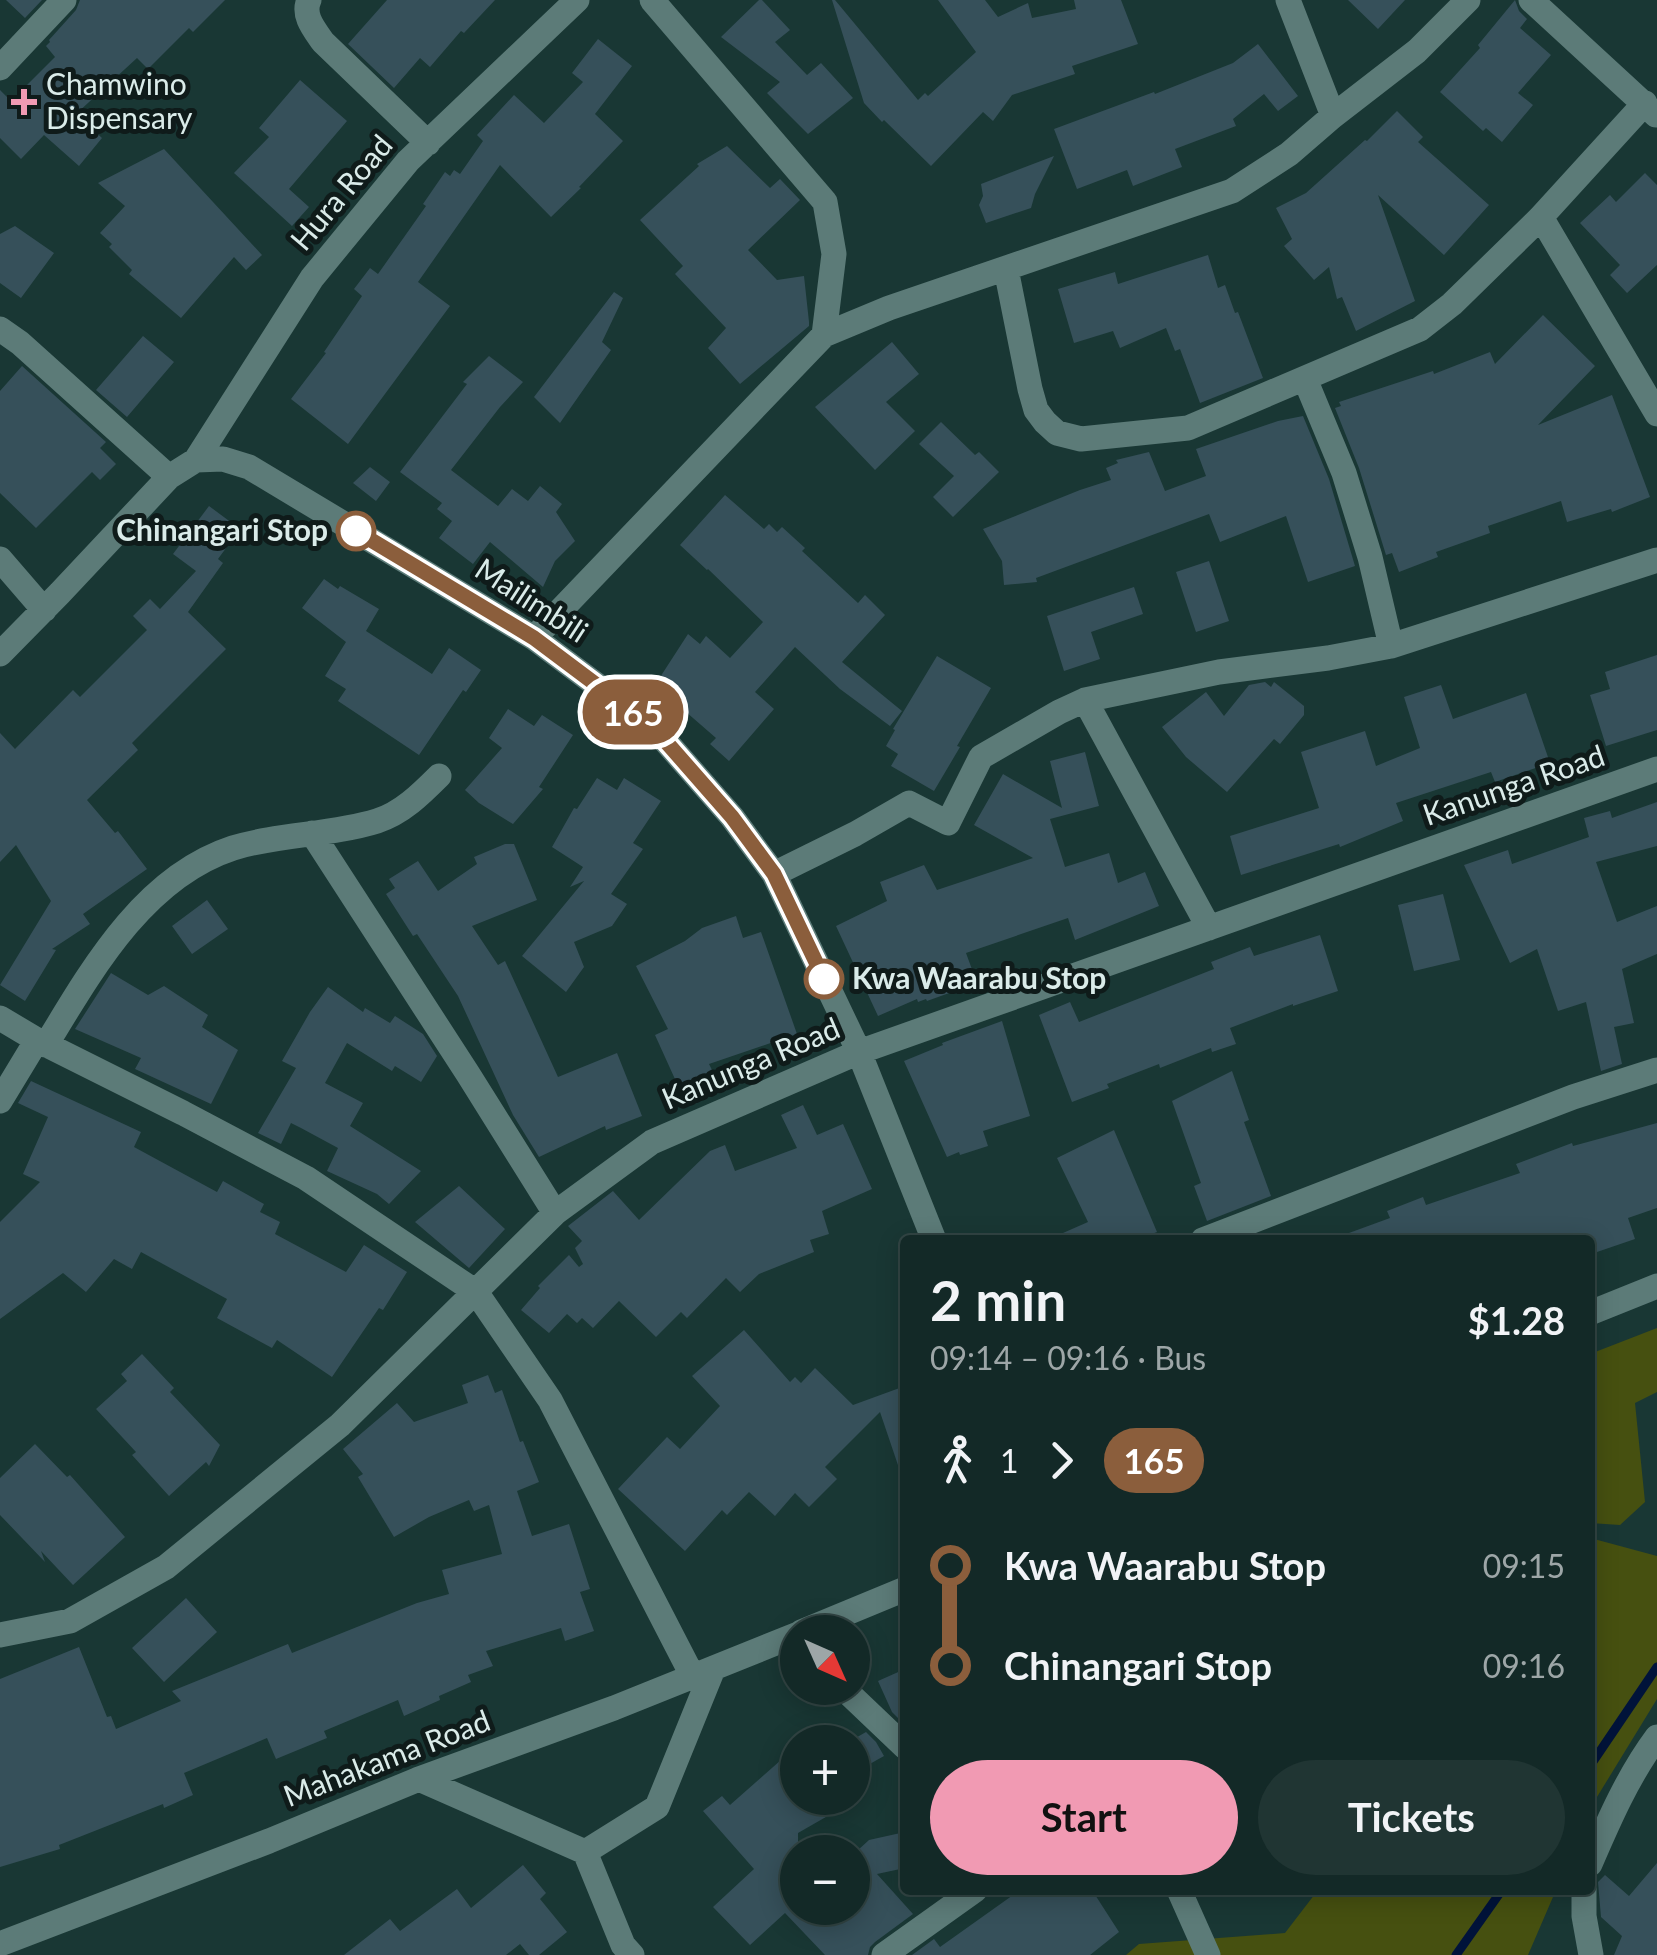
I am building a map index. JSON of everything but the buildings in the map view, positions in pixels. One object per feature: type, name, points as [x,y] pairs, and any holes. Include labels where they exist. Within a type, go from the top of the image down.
[{"type":"street","points":[[0,68],[64,0]]},
{"type":"street","points":[[309,0],[306,6],[310,23],[323,42],[428,143]]},
{"type":"street","name":"Hura Road","points":[[196,460],[312,278],[408,161],[576,0]]},
{"type":"street","points":[[652,0],[825,202],[834,254],[824,335]]},
{"type":"street","points":[[1288,0],[1333,116]]},
{"type":"street","points":[[534,638],[824,335],[889,308],[1232,191],[1289,154],[1417,52],[1468,0]]},
{"type":"street","points":[[1006,269],[1036,410],[1057,433],[1081,439],[1188,428],[1420,329],[1452,304],[1651,109],[1531,0]]},
{"type":"street","points":[[1540,218],[1657,414]]},
{"type":"street","points":[[0,329],[170,477]]},
{"type":"street","points":[[1305,379],[1344,473],[1370,557],[1391,646]]},
{"type":"street","name":"Mailimbili","points":[[196,460],[223,459],[249,467],[534,638],[654,728],[732,817],[774,874],[859,1052],[932,1235]]},
{"type":"street","points":[[0,654],[170,477],[196,460]]},
{"type":"street","points":[[0,559],[44,610]]},
{"type":"street","points":[[774,874],[909,804],[948,822],[981,757],[1085,700],[1219,672],[1391,646],[1657,560]]},
{"type":"street","points":[[1085,700],[1209,928]]},
{"type":"street","name":"Kanunga Road","points":[[0,1635],[70,1621],[166,1568],[340,1425],[556,1214],[652,1142],[859,1052],[1657,770]]},
{"type":"street","points":[[0,1101],[136,914],[173,882],[206,859],[236,847],[379,820],[412,802],[439,776]]},
{"type":"street","points":[[312,833],[556,1214]]},
{"type":"street","points":[[0,1018],[306,1178],[476,1292],[550,1400],[703,1673],[657,1807],[585,1852]]},
{"type":"street","points":[[1216,1235],[1573,1098],[1657,1070]]},
{"type":"street","points":[[1595,1311],[1657,1286]]},
{"type":"street","name":"Mahakama Road","points":[[846,1615],[900,1591]]},
{"type":"street","name":"Mahakama Road","points":[[0,1944],[419,1779],[780,1643]]},
{"type":"street","points":[[861,1705],[900,1742]]},
{"type":"street","points":[[1595,1852],[1637,1764],[1657,1737]]},
{"type":"street","points":[[419,1779],[585,1852],[622,1952]]},
{"type":"street","points":[[884,1955],[968,1895]]},
{"type":"street","points":[[1181,1895],[1208,1955]]},
{"type":"street","points":[[1584,1895],[1591,1955]]},
{"type":"green space","points":[[1657,1328],[1657,1392],[1635,1403],[1645,1502],[1620,1525],[1595,1523],[1595,1352]]},
{"type":"green space","points":[[1595,1539],[1657,1556],[1657,1699],[1595,1802]]},
{"type":"green space","points":[[1314,1895],[1554,1895],[1528,1955],[1126,1955],[1139,1944],[1285,1933]]},
{"type":"waterway","points":[[1595,1759],[1657,1667]]},
{"type":"waterway","points":[[1456,1955],[1498,1895]]},
{"type":"bus line","name":"165","points":[[356,531],[534,638],[654,728],[732,817],[774,874],[824,979]]},
{"type":"place","name":"Chamwino Dispensary","points":[[24,102]]},
{"type":"place","name":"Chinangari Stop","points":[[356,531]]},
{"type":"place","name":"Kwa Waarabu Stop","points":[[824,979]]}]
